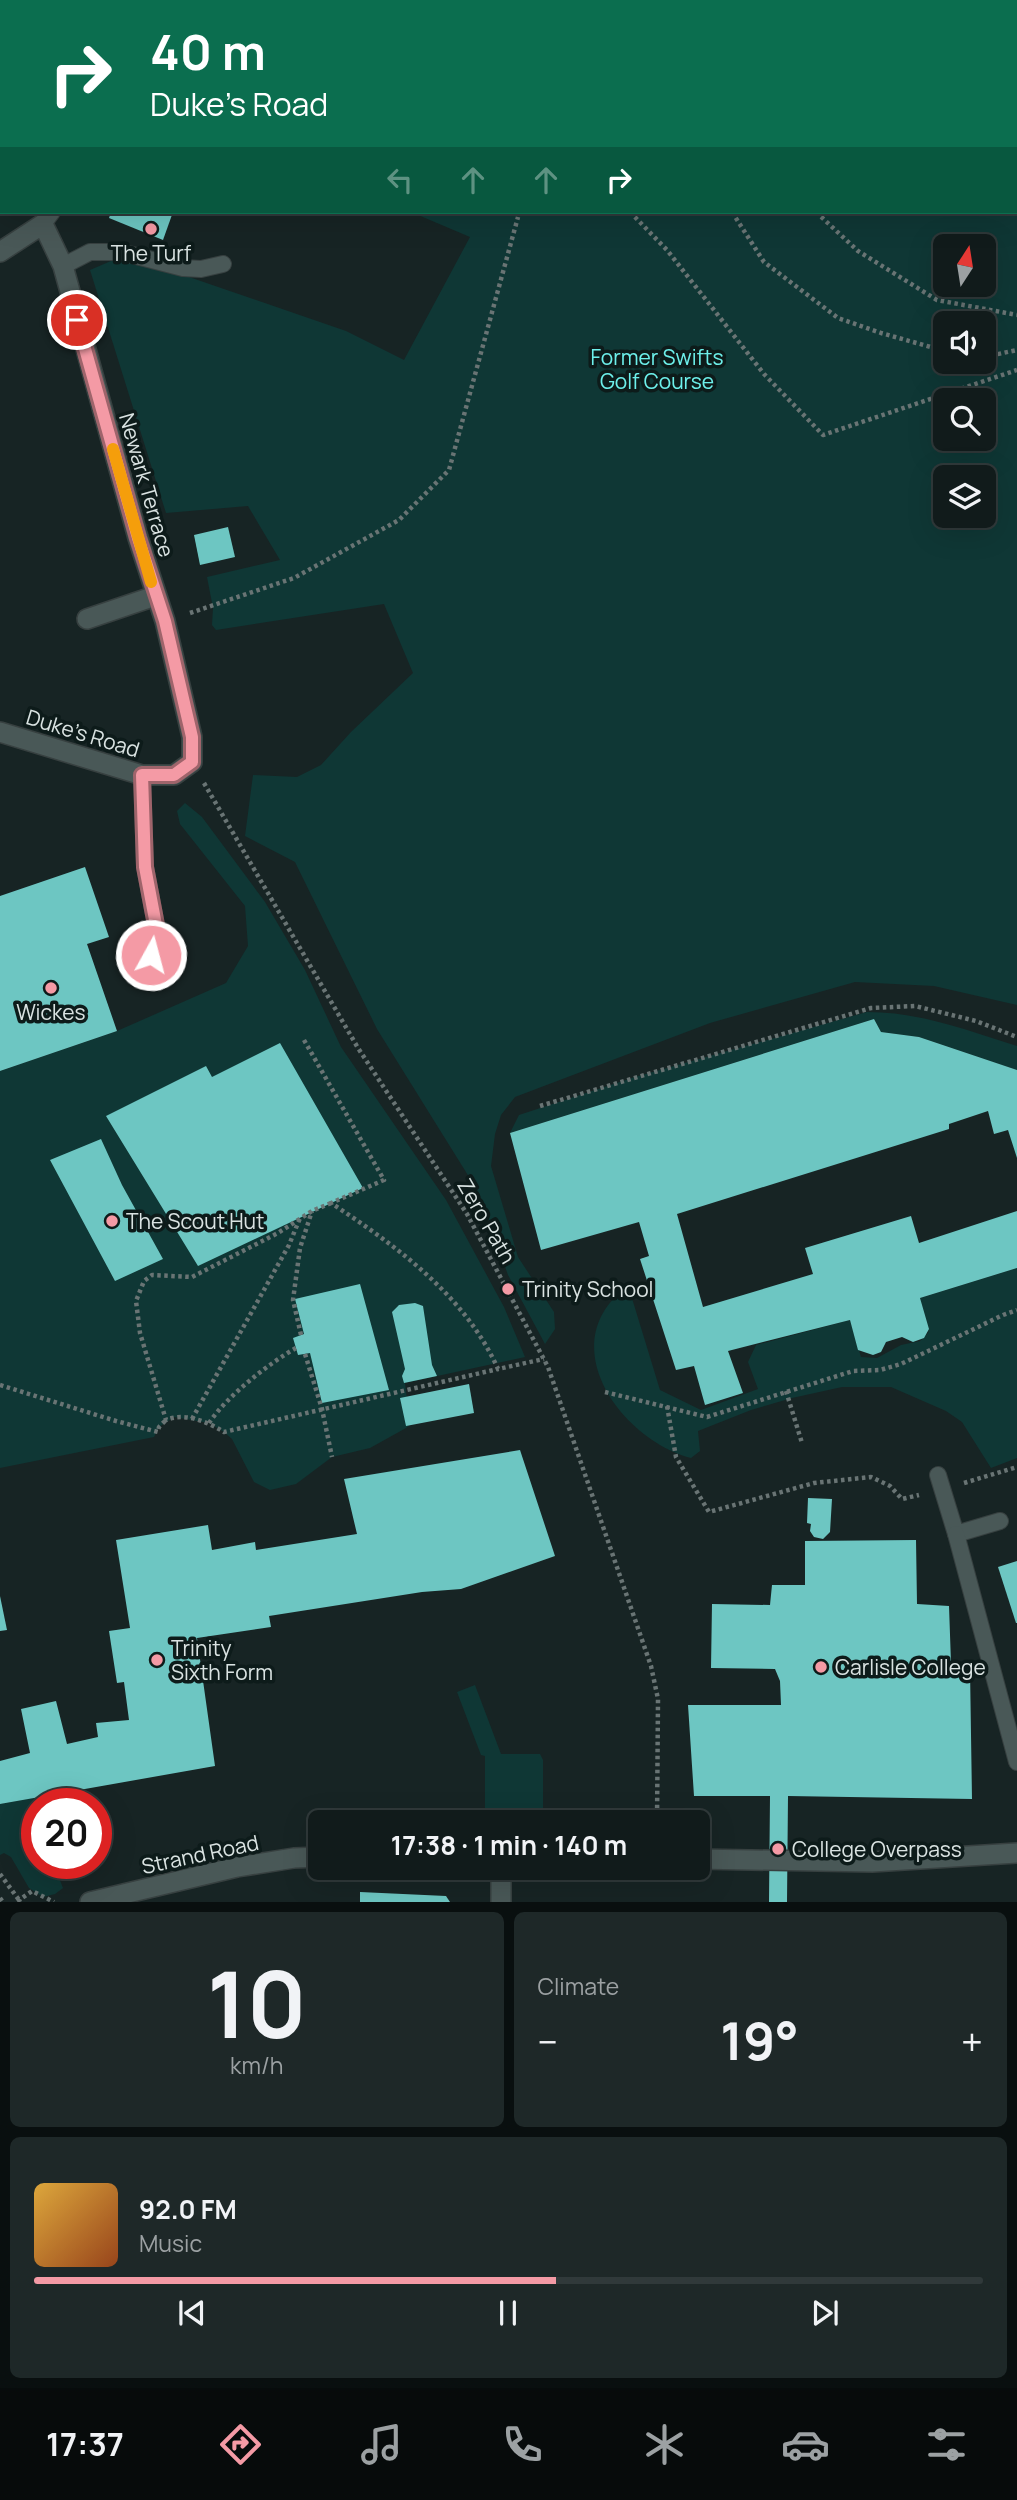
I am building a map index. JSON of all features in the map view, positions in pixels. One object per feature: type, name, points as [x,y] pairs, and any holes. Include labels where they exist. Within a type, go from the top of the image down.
[{"type":"street","name":"Newark Terrace","points":[[48,218],[155,596],[165,621],[192,737],[192,762]]},
{"type":"street","points":[[0,252],[48,218]]},
{"type":"street","points":[[87,619],[155,596]]},
{"type":"street","name":"Duke's Road","points":[[0,732],[142,775],[174,775],[192,762]]},
{"type":"street","points":[[710,1859],[873,1862],[1017,1853]]},
{"type":"street","name":"Strand Road","points":[[90,1902],[237,1867],[308,1857]]},
{"type":"street","points":[[500,1902],[501,1880]]},
{"type":"lane","points":[[63,266],[90,252],[121,251],[183,268],[201,269],[223,264]]},
{"type":"lane","points":[[142,775],[145,867],[156,925],[151,955]]},
{"type":"lane","points":[[940,1483],[1017,1762]]},
{"type":"lane","points":[[956,1534],[1000,1521]]},
{"type":"path","points":[[632,214],[667,250],[764,374],[823,435],[1017,370]]},
{"type":"path","points":[[733,214],[764,262],[838,317],[933,348]]},
{"type":"path","points":[[818,214],[858,251],[937,300],[1017,315]]},
{"type":"path","points":[[165,621],[294,578],[399,520],[449,470],[518,217]]},
{"type":"path","points":[[996,354],[1017,350]]},
{"type":"path","name":"Zero Path","points":[[192,762],[358,1048],[467,1214],[544,1359],[651,1666],[658,1699],[657,1810]]},
{"type":"path","points":[[540,1106],[871,1008],[915,1006],[975,1021],[1017,1037]]},
{"type":"path","points":[[166,1420],[140,1333],[136,1301],[144,1281],[152,1275],[192,1277],[278,1233],[312,1210],[384,1180],[304,1040]]},
{"type":"path","points":[[331,1203],[380,1236],[424,1271],[485,1342],[498,1369]]},
{"type":"path","points":[[301,1335],[293,1300],[300,1248],[312,1210]]},
{"type":"path","points":[[192,1419],[289,1245],[300,1217]]},
{"type":"path","points":[[605,1392],[707,1417],[853,1371],[880,1370],[901,1364],[1017,1310]]},
{"type":"path","points":[[209,1423],[244,1387],[296,1348]]},
{"type":"path","points":[[305,1354],[332,1457]]},
{"type":"path","points":[[0,1385],[158,1432],[166,1420],[174,1416],[209,1423],[224,1432],[544,1359]]},
{"type":"path","points":[[786,1391],[802,1443]]},
{"type":"path","points":[[667,1406],[676,1457],[709,1512],[814,1483],[871,1477],[890,1486],[902,1499],[940,1483],[1017,1467]]},
{"type":"path","points":[[0,1874],[19,1901],[32,1891],[54,1902]]},
{"type":"green space","name":"Former Swifts Golf Course","points":[[416,214],[1017,214],[1017,1005],[934,986],[855,982],[710,1023],[515,1097],[501,1115],[495,1134],[491,1166],[518,1257],[554,1312],[555,1329],[545,1344],[508,1275],[479,1193],[377,1029],[295,862],[245,836],[253,775],[297,777],[321,765],[351,732],[413,673],[384,604],[216,630],[212,625],[213,608],[207,577],[280,560],[248,506],[166,513],[90,270],[125,255],[346,331],[404,360],[470,237]]},
{"type":"green space","points":[[185,803],[202,817],[265,902],[305,970],[341,1047],[446,1200],[504,1307],[525,1357],[405,1383],[410,1425],[370,1448],[332,1457],[296,1484],[270,1490],[254,1482],[232,1439],[224,1432],[209,1423],[174,1417],[159,1427],[154,1437],[0,1468],[0,1071],[117,1031],[226,983],[248,946],[245,906],[180,824],[177,811]]},
{"type":"green space","points":[[867,1012],[924,1019],[1017,1046],[1017,1070],[919,1037],[881,1032],[874,1019],[510,1133],[519,1115],[635,1077]]},
{"type":"green space","points":[[1017,1268],[1017,1458],[991,1468],[962,1422],[946,1411],[891,1387],[842,1387],[751,1410],[698,1431],[700,1451],[691,1458],[665,1448],[641,1432],[621,1412],[605,1388],[596,1363],[595,1337],[604,1312],[624,1289],[631,1295],[660,1390],[701,1410],[758,1389],[748,1362],[756,1345],[850,1320],[861,1357],[877,1358],[901,1345],[920,1341],[928,1333],[920,1298]]},
{"type":"green space","points":[[475,1685],[501,1754],[540,1754],[543,1760],[543,1810],[485,1810],[485,1756],[481,1755],[457,1692]]},
{"type":"green space","points":[[21,1800],[21,1874],[11,1857],[4,1853],[0,1855],[0,1804]]},
{"type":"green space","points":[[24,1879],[59,1879],[63,1888],[55,1894],[43,1897],[29,1888]]},
{"type":"building","name":"The Turf","points":[[110,214],[172,214],[163,240],[109,218]]},
{"type":"building","points":[[228,527],[235,557],[200,565],[194,535]]},
{"type":"building","name":"Wickes","points":[[85,867],[109,937],[87,944],[117,1031],[0,1071],[0,896]]},
{"type":"building","points":[[874,1019],[881,1032],[919,1037],[1017,1070],[1017,1158],[1008,1130],[994,1134],[988,1111],[949,1124],[949,1129],[677,1214],[703,1307],[813,1274],[805,1248],[911,1216],[919,1243],[1017,1211],[1017,1268],[920,1298],[929,1329],[924,1338],[913,1342],[902,1337],[886,1342],[881,1352],[873,1355],[858,1350],[850,1320],[728,1351],[743,1393],[705,1405],[694,1366],[676,1370],[640,1259],[649,1256],[639,1222],[541,1250],[510,1133]]},
{"type":"building","points":[[280,1043],[363,1188],[198,1266],[106,1116],[206,1066],[212,1077]]},
{"type":"building","name":"The Scout Hut","points":[[101,1139],[122,1185],[163,1259],[115,1281],[50,1160]]},
{"type":"building","points":[[360,1284],[389,1390],[322,1403],[310,1353],[298,1355],[293,1338],[304,1334],[295,1299]]},
{"type":"building","points":[[415,1303],[423,1306],[432,1365],[437,1376],[404,1383],[402,1376],[405,1369],[392,1312],[399,1305]]},
{"type":"building","points":[[469,1384],[474,1413],[406,1426],[400,1398]]},
{"type":"building","name":"Trinity Sixth Form","points":[[520,1450],[555,1556],[461,1589],[422,1592],[269,1616],[271,1627],[197,1638],[215,1766],[91,1788],[21,1788],[21,1800],[0,1804],[0,1761],[30,1753],[21,1709],[56,1701],[67,1744],[98,1737],[96,1723],[129,1720],[124,1682],[117,1683],[109,1631],[130,1628],[116,1540],[208,1525],[212,1550],[255,1542],[256,1550],[357,1534],[344,1479]]},
{"type":"building","points":[[808,1498],[832,1499],[830,1532],[823,1539],[814,1537],[810,1531],[811,1524],[807,1523]]},
{"type":"building","points":[[916,1540],[917,1604],[949,1606],[951,1663],[958,1662],[960,1667],[970,1669],[972,1799],[788,1796],[787,1902],[769,1902],[770,1796],[694,1796],[688,1705],[781,1705],[780,1681],[775,1669],[711,1668],[712,1604],[770,1605],[772,1585],[805,1585],[805,1541]]},
{"type":"building","points":[[1017,1561],[1017,1623],[1016,1623],[998,1567]]},
{"type":"building","points":[[0,1596],[7,1630],[0,1631]]},
{"type":"building","points":[[360,1892],[446,1896],[450,1902],[360,1902]]},
{"type":"slow traffic","points":[[113,449],[151,582]]},
{"type":"place","name":"The Turf","points":[[151,229]]},
{"type":"place","name":"Wickes","points":[[51,988]]},
{"type":"place","name":"The Scout Hut","points":[[112,1221]]},
{"type":"place","name":"Trinity School","points":[[508,1289]]},
{"type":"place","name":"Trinity Sixth Form","points":[[157,1660]]},
{"type":"place","name":"Carlisle College","points":[[821,1667]]},
{"type":"place","name":"College Overpass","points":[[778,1849]]},
{"type":"route","points":[[77,320],[138,538],[165,621],[192,737],[192,762],[174,775],[142,775],[145,867],[156,925],[151,955]]}]
